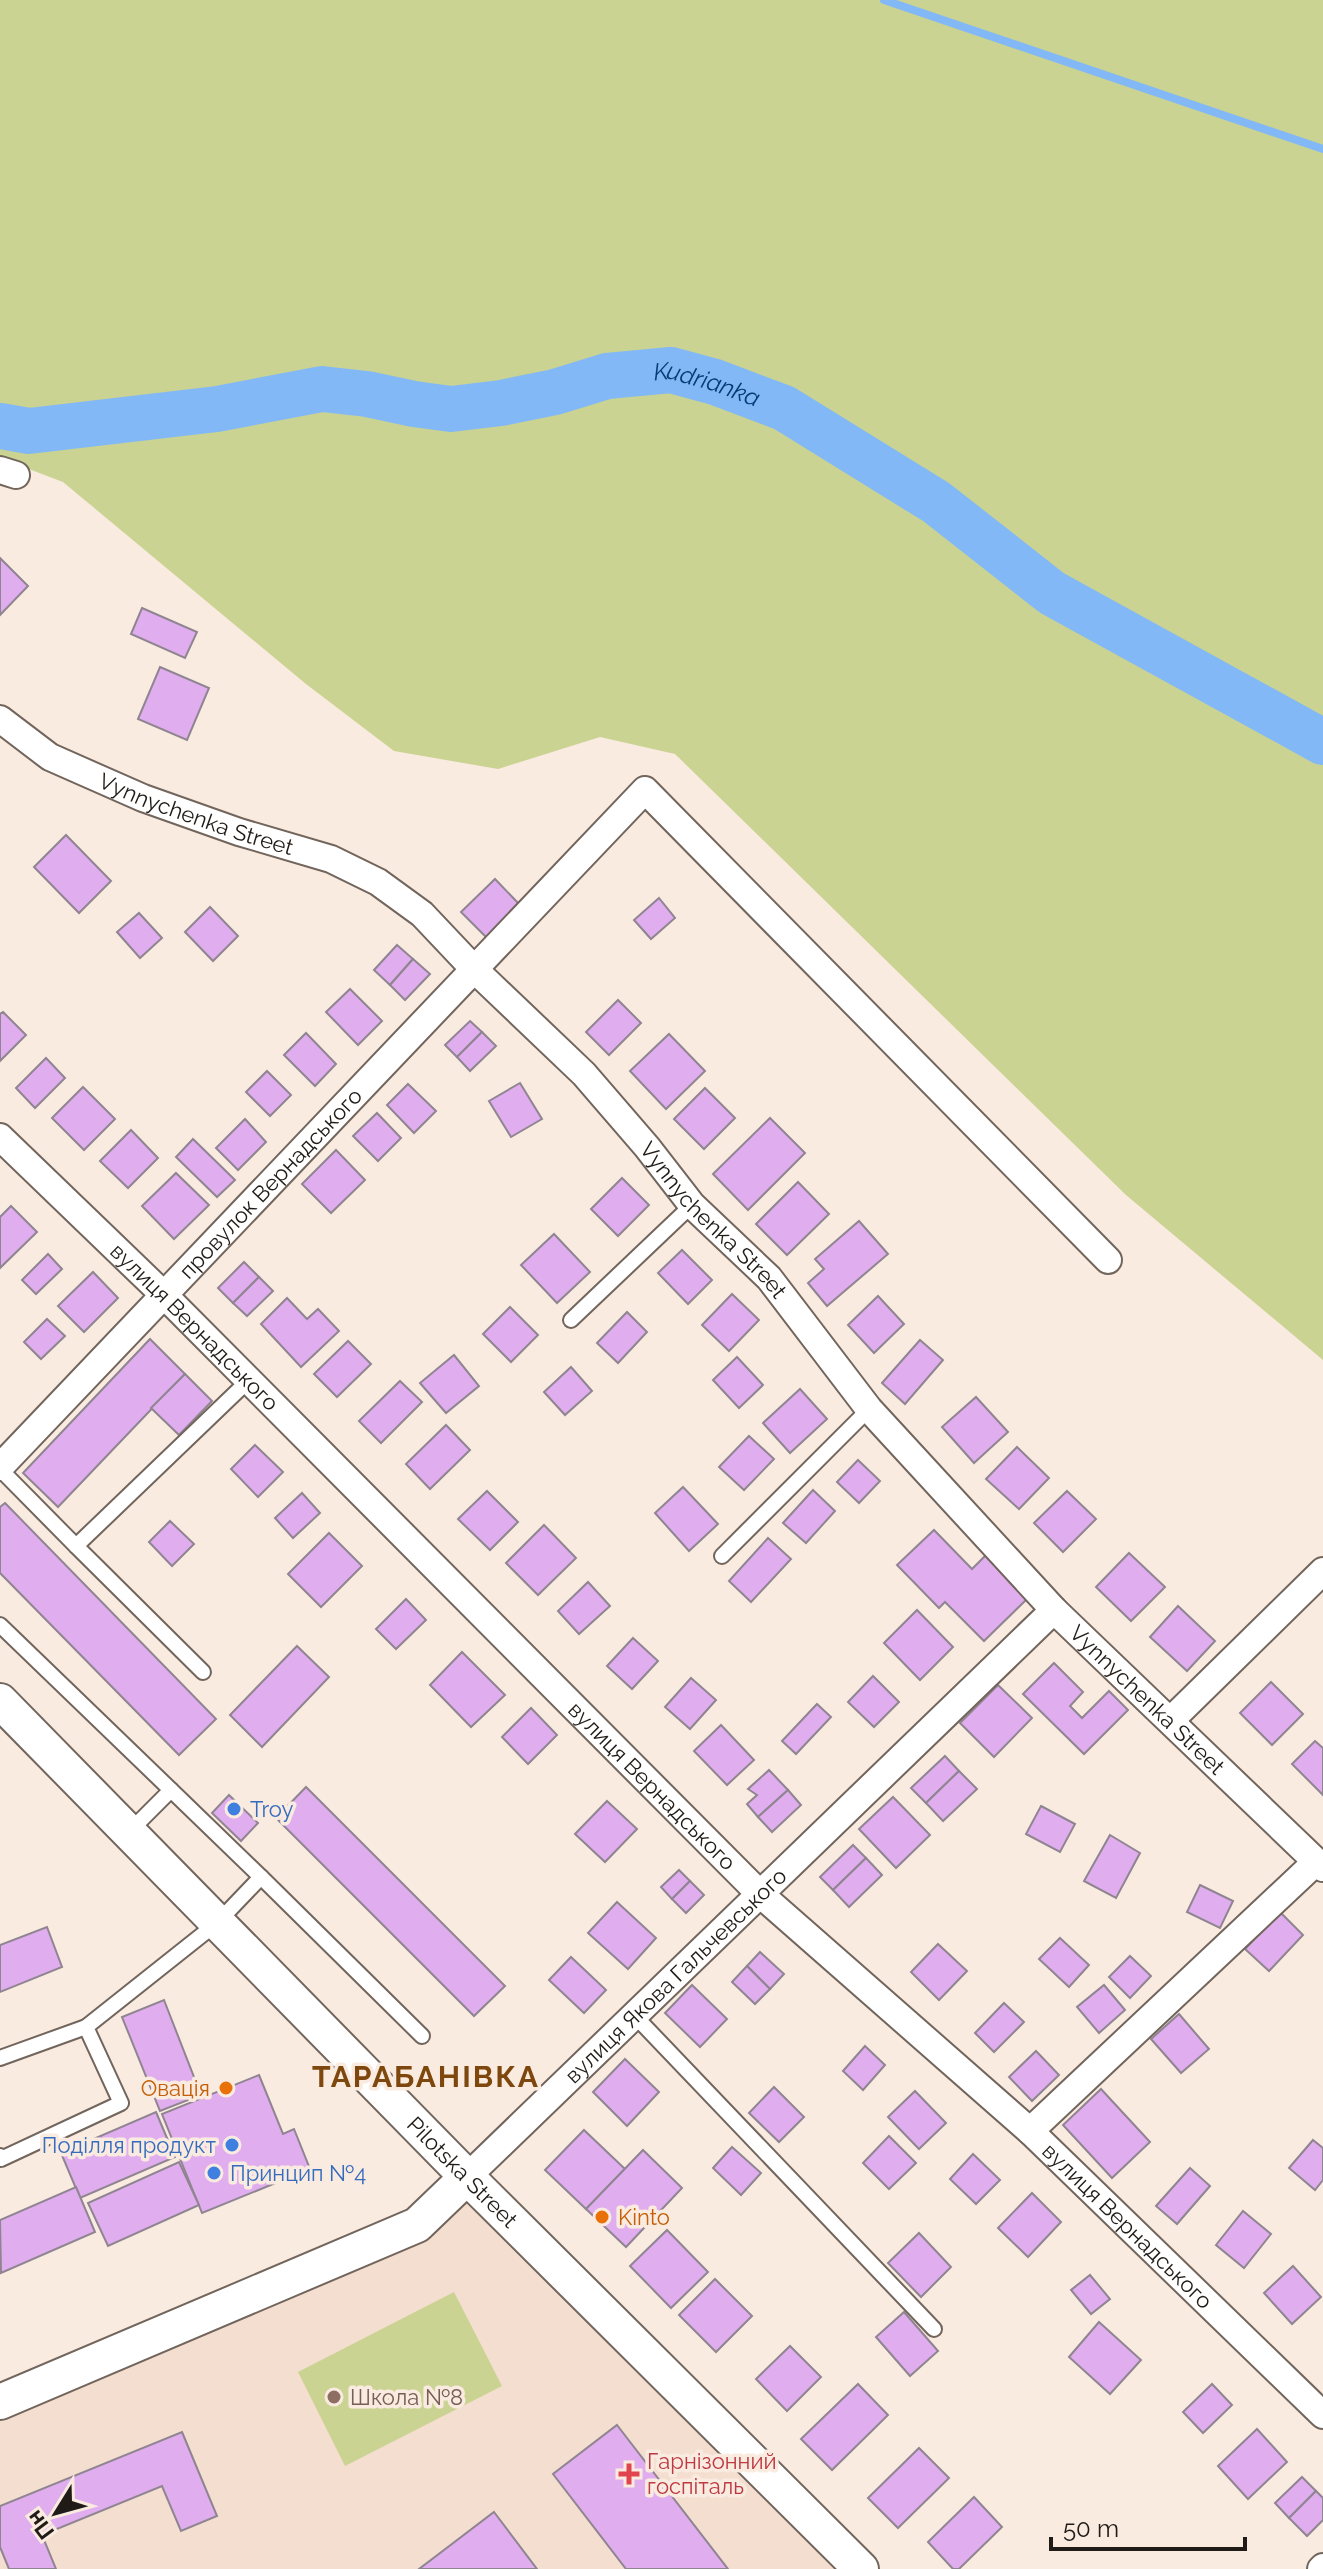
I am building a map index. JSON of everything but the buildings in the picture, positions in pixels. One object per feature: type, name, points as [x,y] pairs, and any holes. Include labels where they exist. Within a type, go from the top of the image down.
[{"type":"street","name":"Vynnychenka Street","points":[[0,719],[50,757],[143,798],[239,832],[331,859],[378,882],[422,914],[474,969],[584,1074],[692,1205],[769,1278],[869,1409],[1054,1610],[1319,1865]]},
{"type":"street","name":"провулок Вернадського","points":[[0,1468],[645,790],[1108,1260]]},
{"type":"street","name":"вулиця Вернадського","points":[[0,1137],[164,1295],[760,1894],[1030,2131],[1323,2415]]},
{"type":"street","points":[[1171,1720],[1323,1571]]},
{"type":"street","name":"вулиця Якова Гальчевського","points":[[0,2402],[417,2225],[1054,1610]]},
{"type":"street","name":"Pilotska Street","points":[[0,1701],[467,2177],[861,2569]]},
{"type":"street","points":[[1030,2131],[1319,1865]]},
{"type":"lane","points":[[571,1320],[692,1205]]},
{"type":"lane","points":[[76,1546],[249,1380]]},
{"type":"lane","points":[[722,1556],[869,1409]]},
{"type":"lane","points":[[0,1468],[203,1672]]},
{"type":"lane","points":[[2,1632],[171,1790],[422,2036]]},
{"type":"lane","points":[[129,1832],[171,1790]]},
{"type":"lane","points":[[0,2058],[86,2027],[217,1923],[261,1877]]},
{"type":"lane","points":[[634,2015],[934,2329]]},
{"type":"lane","points":[[0,2156],[1,2159],[121,2103],[86,2027]]},
{"type":"shaded area","name":"Школа №8","points":[[466,2193],[843,2569],[0,2569],[0,2415]]},
{"type":"green space","points":[[0,0],[1323,0],[1323,1360],[1126,1195],[675,754],[600,737],[498,769],[394,751],[306,684],[63,482],[0,458]]},
{"type":"green space","points":[[454,2292],[502,2386],[345,2466],[298,2372]]},
{"type":"waterway","points":[[884,0],[1323,149]]},
{"type":"waterway","name":"Kudrianka","points":[[0,426],[29,431],[217,409],[322,389],[451,409],[555,392],[607,376],[671,370],[715,382],[784,408],[936,502],[1052,593],[1323,742]]},
{"type":"place","name":"Troy","points":[[234,1809]]},
{"type":"place","name":"Овація","points":[[226,2088]]},
{"type":"place","name":"Поділля продукт","points":[[232,2145]]},
{"type":"place","name":"Принцип №4","points":[[214,2173]]},
{"type":"place","name":"Kinto","points":[[602,2217]]},
{"type":"place","name":"Школа №8","points":[[334,2397]]},
{"type":"place","name":"Гарнізонний госпіталь","points":[[629,2474]]},
{"type":"district","name":"ТАРАБАНІВКА","points":[[426,2076]]}]
